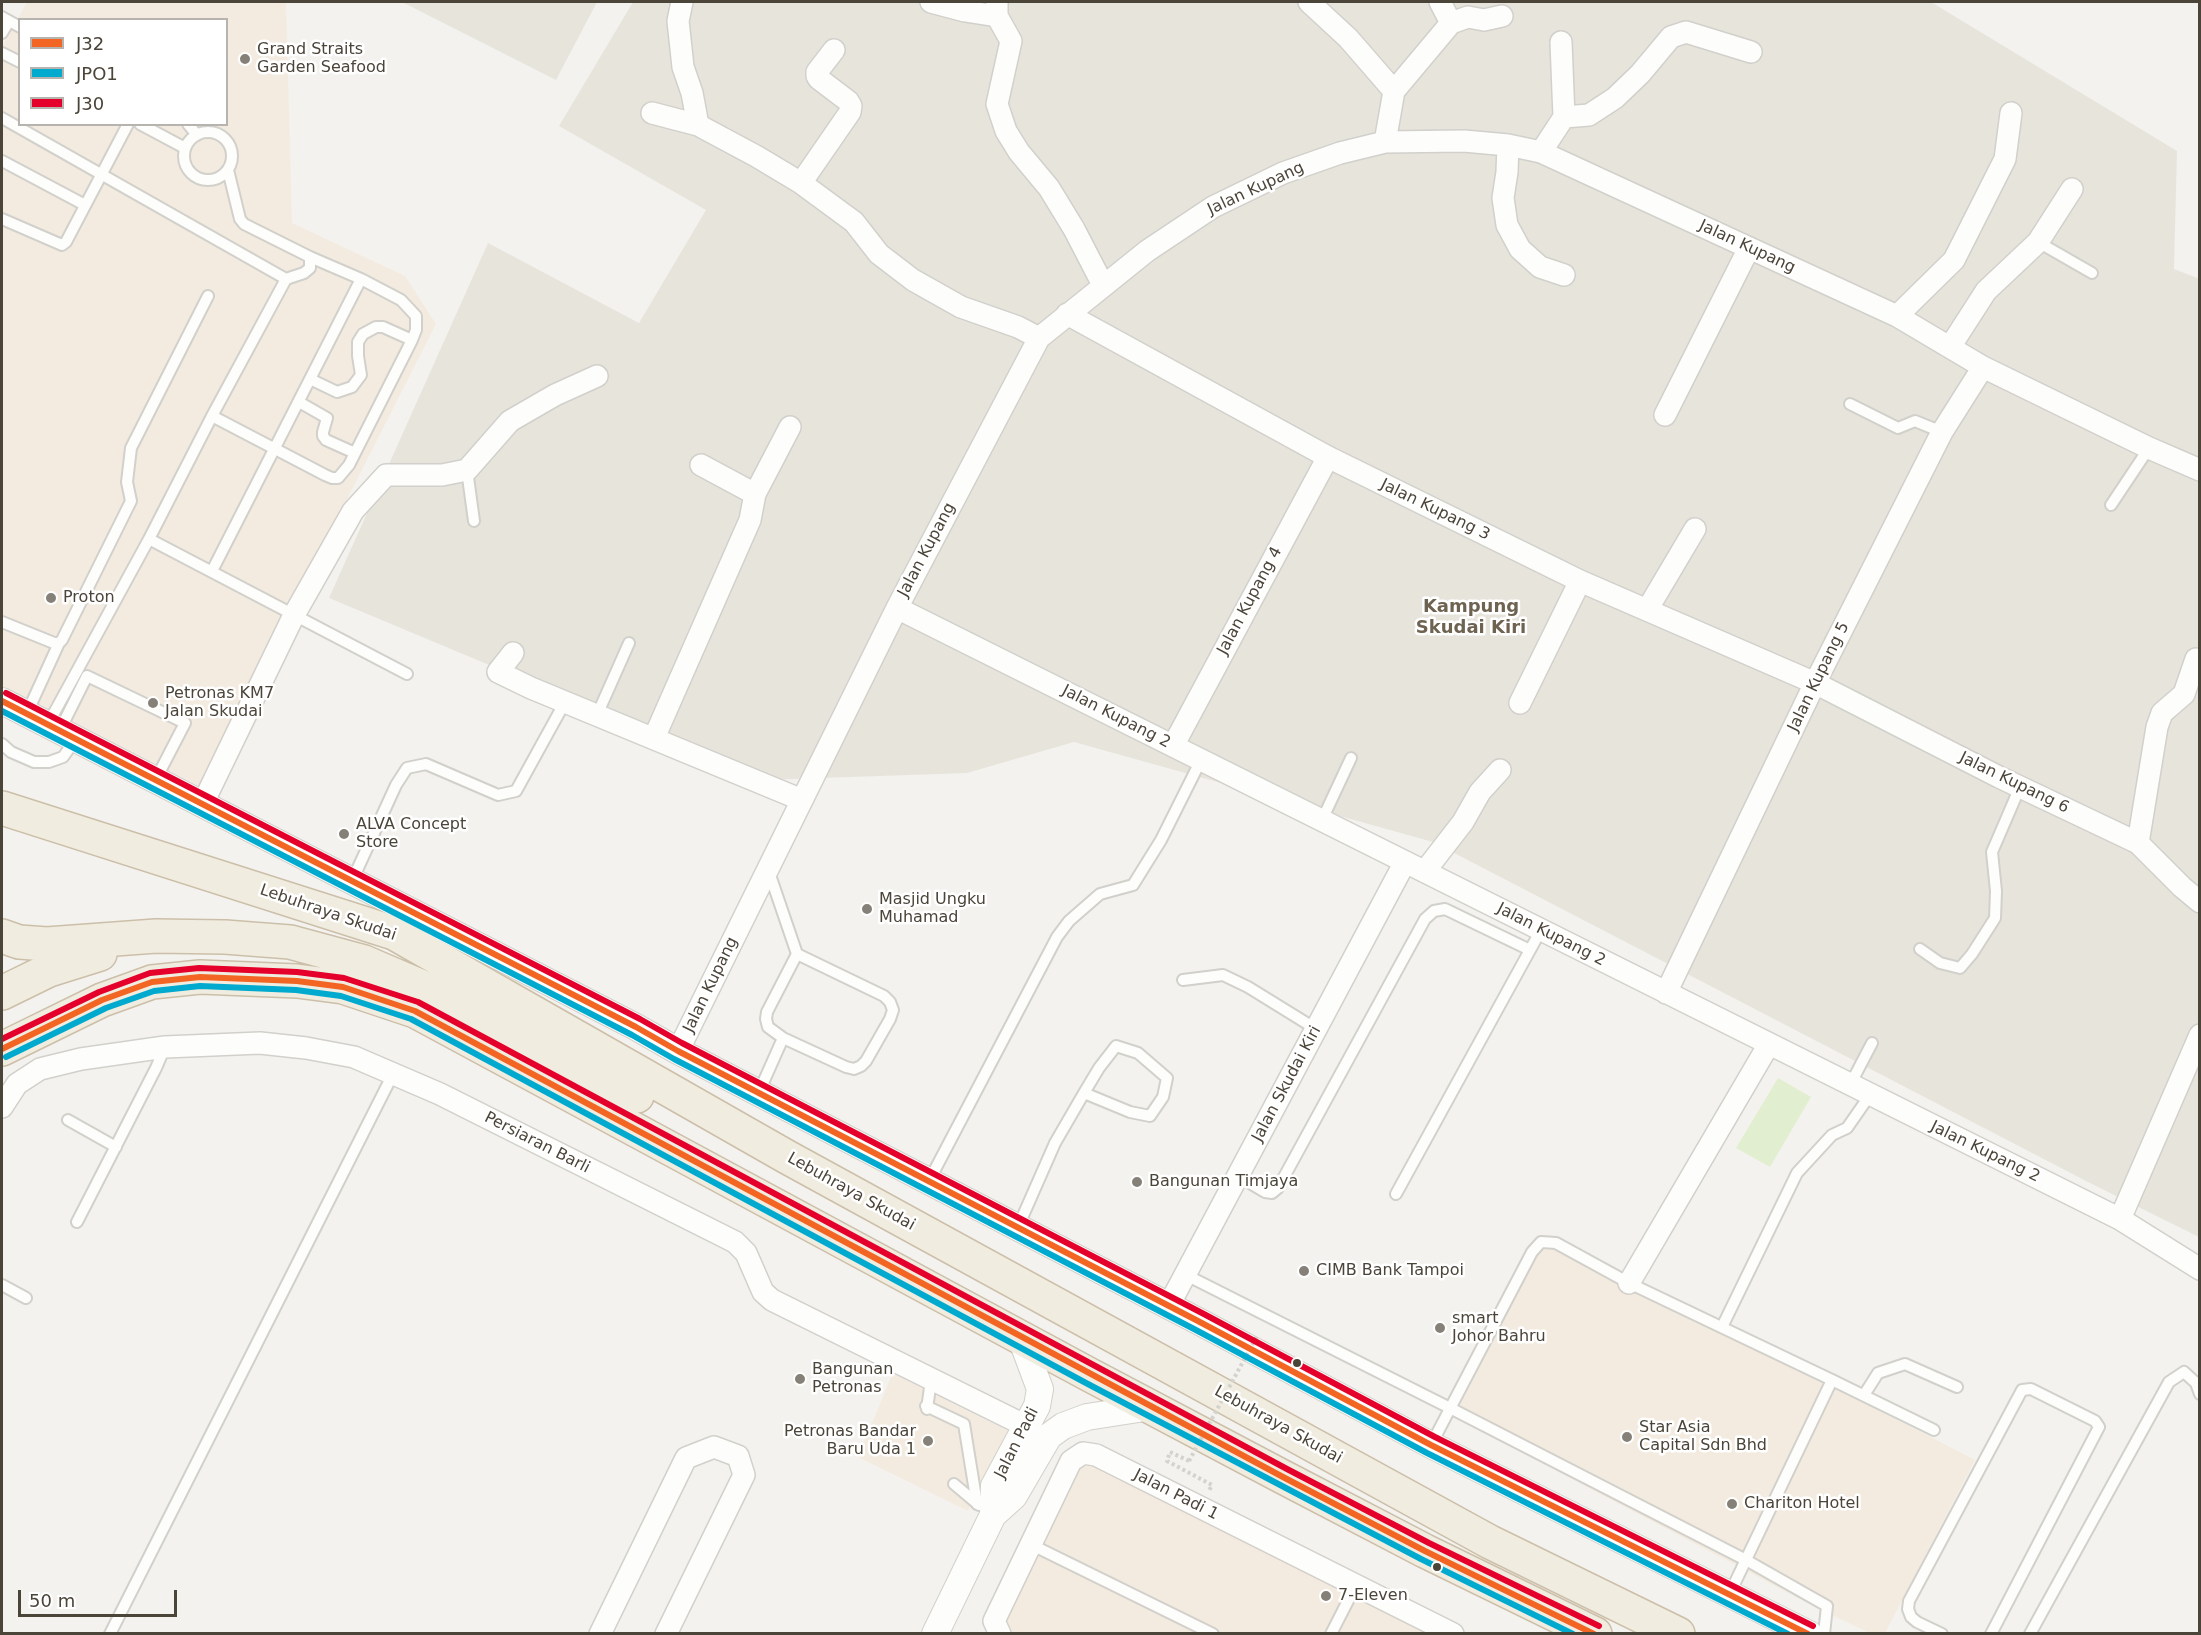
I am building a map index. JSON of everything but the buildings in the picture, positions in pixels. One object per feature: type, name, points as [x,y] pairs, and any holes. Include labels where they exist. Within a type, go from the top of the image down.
[{"type":"highway","name":"Lebuhraya Skudai","points":[[2,808],[394,933],[788,1157],[1490,1542],[1678,1634]]},
{"type":"highway","points":[[2,936],[19,942],[47,944],[156,936],[225,937],[290,942],[364,962],[436,993],[732,1144],[788,1157]]},
{"type":"highway","points":[[2,993],[49,970],[156,936]]},
{"type":"highway","points":[[2,1049],[102,1000],[152,982],[200,977],[297,981],[344,987],[415,1011],[1151,1407],[1425,1551],[1595,1634]]},
{"type":"street","points":[[682,2],[678,21],[683,67],[692,93],[698,125]]},
{"type":"street","points":[[931,2],[965,11],[997,9],[1011,41],[997,104],[1006,131],[1019,152],[1049,188],[1074,229],[1103,285]]},
{"type":"street","points":[[1309,2],[1348,38],[1394,91]]},
{"type":"street","points":[[1440,2],[1451,23]]},
{"type":"street","points":[[1385,142],[1394,91],[1451,23],[1468,17],[1484,20],[1502,15]]},
{"type":"street","points":[[1564,117],[1589,115],[1615,98],[1640,74],[1671,37],[1686,32],[1751,52]]},
{"type":"street","points":[[1541,152],[1564,117],[1561,42]]},
{"type":"street","points":[[801,183],[850,112],[851,106],[848,101],[817,76],[817,72],[834,50]]},
{"type":"street","points":[[652,113],[698,125],[756,156],[801,183],[854,222],[879,254],[913,280],[961,307],[1018,327],[1039,338]]},
{"type":"street","points":[[1896,316],[1954,260],[2005,159],[2012,113]]},
{"type":"street","name":"Jalan Kupang","points":[[678,1051],[897,608],[1039,338],[1147,251],[1213,207],[1283,173],[1341,153],[1385,142],[1464,141],[1508,145],[1541,152],[1896,316],[1983,367],[2148,448],[2199,470]]},
{"type":"street","points":[[1508,145],[1503,198],[1507,225],[1520,249],[1540,267],[1564,275]]},
{"type":"street","points":[[1950,347],[1986,291],[2038,242],[2072,189]]},
{"type":"street","points":[[1665,414],[1749,248]]},
{"type":"street","name":"Jalan Kupang 3","points":[[1067,314],[1328,457],[1580,581],[1815,683]]},
{"type":"street","name":"Jalan Kupang 5","points":[[1666,993],[1815,683],[1942,432],[1983,367]]},
{"type":"street","points":[[203,802],[294,615],[353,511],[386,475],[442,475],[467,470],[510,421],[555,394],[597,376]]},
{"type":"street","points":[[654,738],[750,520],[755,494],[790,427]]},
{"type":"street","name":"Jalan Kupang 4","points":[[1173,746],[1328,457]]},
{"type":"street","points":[[701,465],[755,494]]},
{"type":"street","points":[[1647,610],[1695,530]]},
{"type":"street","points":[[1520,703],[1580,581]]},
{"type":"street","name":"Jalan Kupang 2","points":[[897,608],[2120,1219],[2199,1269]]},
{"type":"street","points":[[513,653],[498,672],[802,800]]},
{"type":"street","points":[[2138,843],[2157,728],[2162,713],[2184,694],[2196,659]]},
{"type":"street","name":"Jalan Kupang 6","points":[[1815,683],[2020,787],[2138,843],[2199,902]]},
{"type":"street","points":[[2,701],[203,802],[636,1027],[678,1051],[1169,1305],[1431,1445],[1809,1634]]},
{"type":"street","points":[[1425,872],[1463,822],[1480,792],[1500,770]]},
{"type":"street","name":"Jalan Skudai Kiri","points":[[1169,1305],[1405,862]]},
{"type":"street","points":[[2120,1219],[2199,1035]]},
{"type":"street","name":"Persiaran Barli","points":[[2,1107],[18,1084],[40,1069],[81,1059],[165,1047],[260,1043],[306,1048],[354,1057],[440,1094],[735,1242],[746,1253],[763,1292],[772,1300],[1026,1426]]},
{"type":"street","points":[[1629,1283],[1769,1044]]},
{"type":"street","name":"Jalan Padi","points":[[935,1634],[994,1486],[1037,1406],[1040,1389],[1036,1373],[1021,1338]]},
{"type":"street","name":"Jalan Padi","points":[[985,1509],[1014,1496],[1049,1436],[1064,1426],[1087,1417],[1151,1407]]},
{"type":"street","points":[[600,1634],[686,1458],[714,1447],[738,1456],[744,1475],[666,1634]]},
{"type":"street","name":"Jalan Padi 1","points":[[1000,1634],[994,1621],[1029,1544],[1071,1461],[1083,1453],[1096,1455],[1453,1634]]},
{"type":"lane","points":[[2,33],[5,19]]},
{"type":"lane","points":[[2,53],[18,61]]},
{"type":"lane","points":[[2,118],[286,279]]},
{"type":"lane","points":[[2,219],[62,245],[66,242],[127,126]]},
{"type":"lane","points":[[144,126],[185,148]]},
{"type":"lane","points":[[190,126],[197,135]]},
{"type":"lane","points":[[212,416],[332,478],[338,478],[355,453],[416,330],[416,316],[401,300],[244,224],[240,219],[228,170],[232,155],[226,141],[213,132],[197,135],[185,148],[185,164],[194,176],[201,179],[216,179],[228,170]]},
{"type":"lane","points":[[2,161],[86,205]]},
{"type":"lane","points":[[2038,242],[2092,273]]},
{"type":"lane","points":[[53,727],[212,416],[286,279],[304,273],[310,268],[310,257]]},
{"type":"lane","points":[[212,571],[361,279]]},
{"type":"lane","points":[[2,744],[11,752],[34,762],[49,762],[63,757],[53,727],[59,643],[131,501],[127,482],[131,448],[208,296]]},
{"type":"lane","points":[[310,379],[337,392],[352,387],[361,375],[358,342],[363,334],[376,327],[383,327],[412,340]]},
{"type":"lane","points":[[298,402],[327,418],[323,432],[326,440],[355,453]]},
{"type":"lane","points":[[1850,404],[1898,428],[1915,421],[1942,432]]},
{"type":"lane","points":[[2111,505],[2148,448]]},
{"type":"lane","points":[[467,470],[474,521]]},
{"type":"lane","points":[[149,539],[406,675]]},
{"type":"lane","points":[[2,622],[59,643]]},
{"type":"lane","points":[[597,715],[629,643]]},
{"type":"lane","points":[[80,677],[87,676],[185,723],[156,779]]},
{"type":"lane","points":[[352,881],[396,785],[407,768],[426,764],[498,795],[516,791],[565,702]]},
{"type":"lane","points":[[1322,820],[1351,758]]},
{"type":"lane","points":[[929,1181],[1057,937],[1069,921],[1100,894],[1133,885],[1161,840],[1201,760]]},
{"type":"lane","points":[[1920,949],[1940,963],[1960,968],[1972,954],[1995,918],[1992,852],[2020,787]]},
{"type":"lane","points":[[768,869],[797,954],[884,996],[890,1002],[893,1010],[890,1018],[861,1066],[854,1069],[846,1068],[783,1038],[768,1027],[766,1019],[772,1003],[797,954]]},
{"type":"lane","points":[[1239,1176],[1265,1191],[1272,1193],[1278,1188],[1425,919],[1434,912],[1445,909],[1530,950]]},
{"type":"lane","points":[[1396,1194],[1541,930]]},
{"type":"lane","points":[[1183,980],[1223,975],[1248,987],[1316,1029]]},
{"type":"lane","points":[[759,1093],[783,1038]]},
{"type":"lane","points":[[1850,1085],[1872,1043]]},
{"type":"lane","points":[[1018,1227],[1055,1143],[1084,1093],[1099,1068],[1116,1046],[1138,1053],[1167,1078],[1163,1098],[1150,1116],[1130,1112],[1084,1093]]},
{"type":"lane","points":[[77,1222],[165,1047]]},
{"type":"lane","points":[[110,1634],[393,1074]]},
{"type":"lane","points":[[1722,1327],[1797,1173],[1832,1135],[1847,1128],[1870,1095]]},
{"type":"lane","points":[[68,1120],[116,1147]]},
{"type":"lane","points":[[1431,1445],[1452,1409],[1532,1252],[1541,1242],[1556,1243],[1629,1283],[1934,1430]]},
{"type":"lane","points":[[1186,1275],[1746,1560],[1827,1606],[1824,1634]]},
{"type":"lane","points":[[2,1285],[26,1298]]},
{"type":"lane","points":[[1864,1395],[1878,1373],[1905,1364],[1957,1387]]},
{"type":"lane","points":[[2030,1634],[2169,1382],[2184,1372],[2196,1383],[2199,1394]]},
{"type":"lane","points":[[931,1380],[926,1407],[964,1424],[985,1509]]},
{"type":"lane","points":[[1730,1593],[1832,1380]]},
{"type":"lane","points":[[1942,1634],[1911,1617],[1908,1609],[1910,1601],[2022,1390],[2031,1389],[2095,1421],[2099,1427],[1991,1634]]},
{"type":"lane","points":[[954,1484],[985,1509]]},
{"type":"lane","points":[[1029,1544],[1213,1634]]},
{"type":"lane","points":[[1332,1634],[1356,1585]]},
{"type":"path","points":[[1212,1485],[1167,1461],[1170,1452],[1189,1461],[1257,1336]]},
{"type":"shaded area","points":[[27,2],[286,2],[292,223],[405,276],[436,324],[201,787],[2,686],[2,47],[18,18],[18,126],[228,126],[228,18],[18,18]]},
{"type":"shaded area","points":[[402,2],[597,2],[556,80]]},
{"type":"shaded area","points":[[633,2],[1931,2],[2177,151],[2174,269],[2200,279],[2199,1237],[2090,1183],[1433,842],[1074,742],[967,773],[764,780],[329,598],[488,243],[639,323],[706,210],[559,126]]},
{"type":"shaded area","points":[[1544,1248],[1554,1248],[1975,1460],[1885,1633],[1870,1633],[1821,1610],[1454,1417],[1536,1257]]},
{"type":"shaded area","points":[[893,1372],[1008,1431],[968,1511],[858,1457]]},
{"type":"shaded area","points":[[1069,1451],[1437,1633],[1010,1634],[985,1621]]},
{"type":"green space","points":[[1778,1078],[1811,1097],[1770,1167],[1736,1148]]},
{"type":"transit line","name":"J30","points":[[6,693],[640,1019],[1435,1437],[1813,1626]]},
{"type":"transit line","name":"J32","points":[[2,701],[636,1027],[1431,1445],[1808,1634]]},
{"type":"transit line","name":"JPO1","points":[[2,711],[632,1035],[1427,1453],[1788,1634]]},
{"type":"transit line","name":"J30","points":[[2,1039],[99,992],[150,973],[199,968],[297,972],[344,978],[418,1002],[1287,1469],[1429,1543],[1599,1626]]},
{"type":"transit line","name":"J32","points":[[2,1049],[102,1000],[152,982],[200,977],[297,981],[343,987],[415,1011],[1283,1477],[1425,1551],[1594,1634]]},
{"type":"transit line","name":"JPO1","points":[[6,1057],[106,1008],[154,991],[200,986],[296,990],[341,996],[411,1019],[1086,1383],[1421,1559],[1573,1634]]},
{"type":"place","name":"Grand Straits Garden Seafood","points":[[245,59]]},
{"type":"place","name":"Proton","points":[[51,598]]},
{"type":"place","name":"Petronas KM7 Jalan Skudai","points":[[153,703]]},
{"type":"place","name":"ALVA Concept Store","points":[[344,834]]},
{"type":"place","name":"Masjid Ungku Muhamad","points":[[867,909]]},
{"type":"place","name":"Bangunan Timjaya","points":[[1137,1182]]},
{"type":"place","name":"CIMB Bank Tampoi","points":[[1304,1271]]},
{"type":"place","name":"smart Johor Bahru","points":[[1440,1328]]},
{"type":"place","name":"Bangunan Petronas","points":[[800,1379]]},
{"type":"place","name":"Star Asia Capital Sdn Bhd","points":[[1627,1437]]},
{"type":"place","name":"Petronas Bandar Baru Uda 1","points":[[928,1441]]},
{"type":"place","name":"Chariton Hotel","points":[[1732,1504]]},
{"type":"place","name":"7-Eleven","points":[[1326,1596]]},
{"type":"district","name":"Kampung Skudai Kiri","points":[[1471,617]]}]
